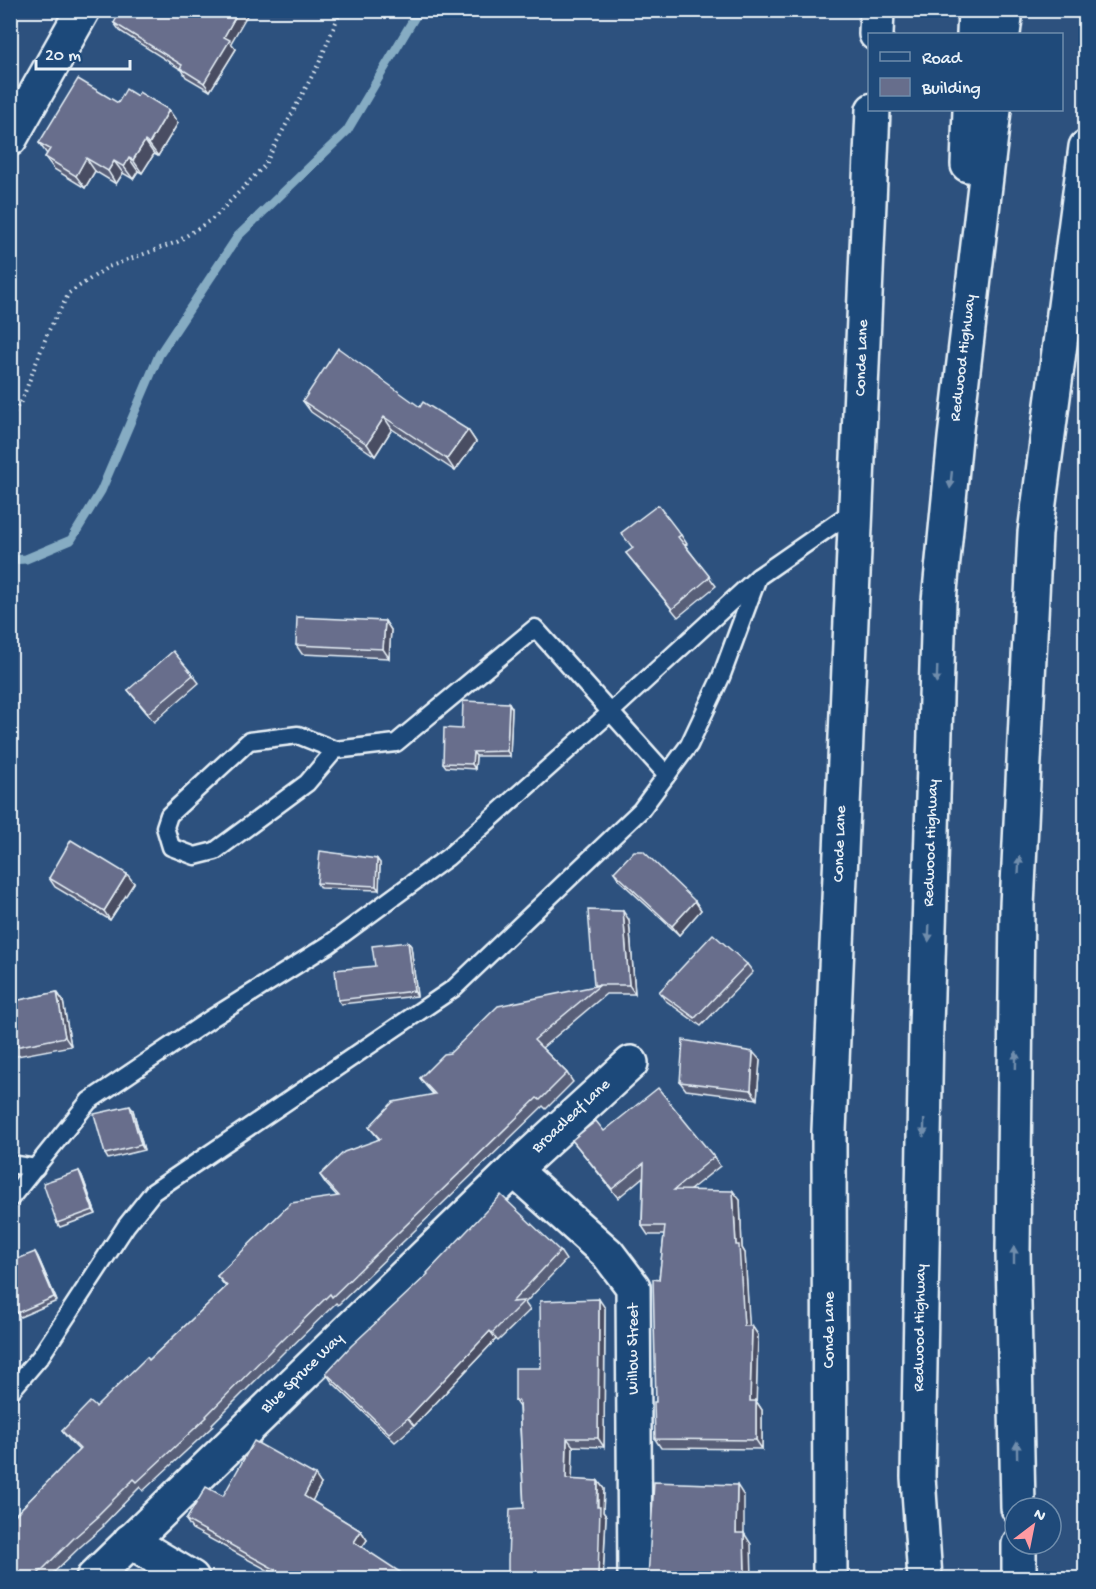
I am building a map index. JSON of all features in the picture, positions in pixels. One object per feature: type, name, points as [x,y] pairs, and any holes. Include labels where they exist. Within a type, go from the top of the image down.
[{"type":"main road","points":[[10,139],[83,10]]},
{"type":"main road","points":[[876,33],[877,10]]},
{"type":"main road","points":[[974,33],[975,10]]},
{"type":"main road","points":[[1003,33],[1006,10]]},
{"type":"main road","name":"Conde Lane","points":[[830,1578],[830,1131],[873,111]]},
{"type":"main road","points":[[955,438],[970,111]]},
{"type":"main road","name":"Redwood Highway","points":[[925,1578],[918,1477],[926,1027],[939,601],[955,438],[994,111]]},
{"type":"main road","points":[[1018,1496],[1013,1251],[1017,906],[1035,533],[1086,147]]},
{"type":"main road","points":[[1048,437],[1086,260]]},
{"type":"main road","name":"Broadleaf Lane","points":[[514,1170],[631,1063]]},
{"type":"main road","name":"Blue Spruce Way","points":[[93,1578],[514,1170]]},
{"type":"main road","name":"Willow Street","points":[[514,1170],[608,1254],[633,1287],[635,1578]]},
{"type":"main road","points":[[130,1541],[192,1578]]},
{"type":"main road","points":[[1019,1556],[1019,1578]]},
{"type":"lane","points":[[10,1200],[88,1101],[327,945],[448,856],[612,711],[758,577],[857,509]]},
{"type":"lane","points":[[10,1392],[40,1357],[126,1226],[153,1192],[454,988],[641,810],[689,745],[721,677],[758,577]]},
{"type":"lane","points":[[335,750],[307,783],[215,851],[195,856],[171,847],[165,827],[169,815],[249,741],[298,735],[335,750],[396,743],[535,628],[612,711],[667,775]]},
{"type":"lane","points":[[10,1164],[36,1168]]},
{"type":"path","points":[[10,417],[22,400],[48,332],[69,293],[108,267],[177,242],[206,224],[264,166],[319,63],[341,10]]},
{"type":"building","points":[[121,10],[239,10],[224,37],[230,40],[204,83],[180,68],[182,65],[114,23]]},
{"type":"building","points":[[78,79],[118,103],[126,89],[137,96],[139,92],[169,110],[149,144],[145,141],[133,160],[129,158],[124,167],[114,161],[108,171],[86,158],[76,176],[45,157],[50,149],[39,143]]},
{"type":"building","points":[[338,348],[420,407],[423,402],[468,430],[447,459],[384,417],[367,444],[303,401]]},
{"type":"building","points":[[658,505],[681,535],[678,537],[710,577],[672,609],[626,553],[633,548],[621,533]]},
{"type":"building","points":[[297,617],[385,621],[383,649],[296,645]]},
{"type":"building","points":[[173,651],[193,675],[148,713],[128,690]]},
{"type":"building","points":[[463,701],[509,703],[507,751],[473,752],[472,764],[443,763],[444,728],[462,729]]},
{"type":"building","points":[[71,840],[127,874],[104,911],[49,878]]},
{"type":"building","points":[[320,851],[377,859],[376,886],[317,883]]},
{"type":"building","points":[[634,851],[643,851],[695,901],[672,926],[614,872]]},
{"type":"building","points":[[588,910],[623,911],[629,985],[594,985]]},
{"type":"building","points":[[713,934],[747,964],[695,1018],[659,992]]},
{"type":"building","points":[[408,942],[414,991],[338,1000],[335,970],[375,966],[372,946]]},
{"type":"building","points":[[600,985],[534,1040],[567,1073],[540,1100],[537,1098],[332,1297],[330,1294],[281,1340],[207,1417],[137,1482],[134,1479],[34,1578],[14,1578],[10,1575],[10,1520],[80,1449],[62,1431],[90,1402],[96,1407],[147,1357],[149,1360],[227,1286],[217,1276],[291,1203],[339,1196],[320,1175],[344,1152],[380,1139],[369,1127],[393,1102],[435,1094],[420,1078],[444,1054],[450,1053],[498,1006]]},
{"type":"building","points":[[57,992],[65,1037],[10,1048],[10,1002]]},
{"type":"building","points":[[683,1040],[753,1052],[751,1090],[680,1082]]},
{"type":"building","points":[[658,1088],[714,1157],[674,1190],[733,1191],[744,1326],[752,1326],[750,1401],[756,1401],[756,1440],[655,1439],[653,1279],[659,1280],[665,1226],[642,1226],[644,1163],[612,1189],[572,1140],[596,1121],[604,1131]]},
{"type":"building","points":[[130,1106],[141,1145],[105,1154],[94,1114]]},
{"type":"building","points":[[79,1171],[93,1210],[57,1223],[43,1183]]},
{"type":"building","points":[[501,1195],[560,1251],[512,1302],[524,1301],[492,1333],[490,1331],[408,1418],[389,1433],[326,1373],[351,1346],[428,1274]]},
{"type":"building","points":[[35,1252],[54,1297],[17,1313],[10,1296],[10,1262]]},
{"type":"building","points":[[599,1299],[598,1438],[567,1438],[566,1479],[598,1481],[597,1507],[600,1507],[598,1578],[508,1578],[510,1509],[524,1508],[519,1401],[515,1401],[515,1368],[541,1368],[540,1301]]},
{"type":"building","points":[[254,1441],[315,1475],[304,1496],[361,1531],[354,1542],[409,1578],[282,1578],[285,1575],[186,1520],[206,1487],[223,1496]]},
{"type":"building","points":[[654,1482],[737,1485],[736,1533],[744,1533],[745,1578],[648,1578]]},
{"type":"waterway","points":[[10,560],[26,559],[71,540],[101,491],[159,355],[238,236],[347,131],[419,10]]}]
